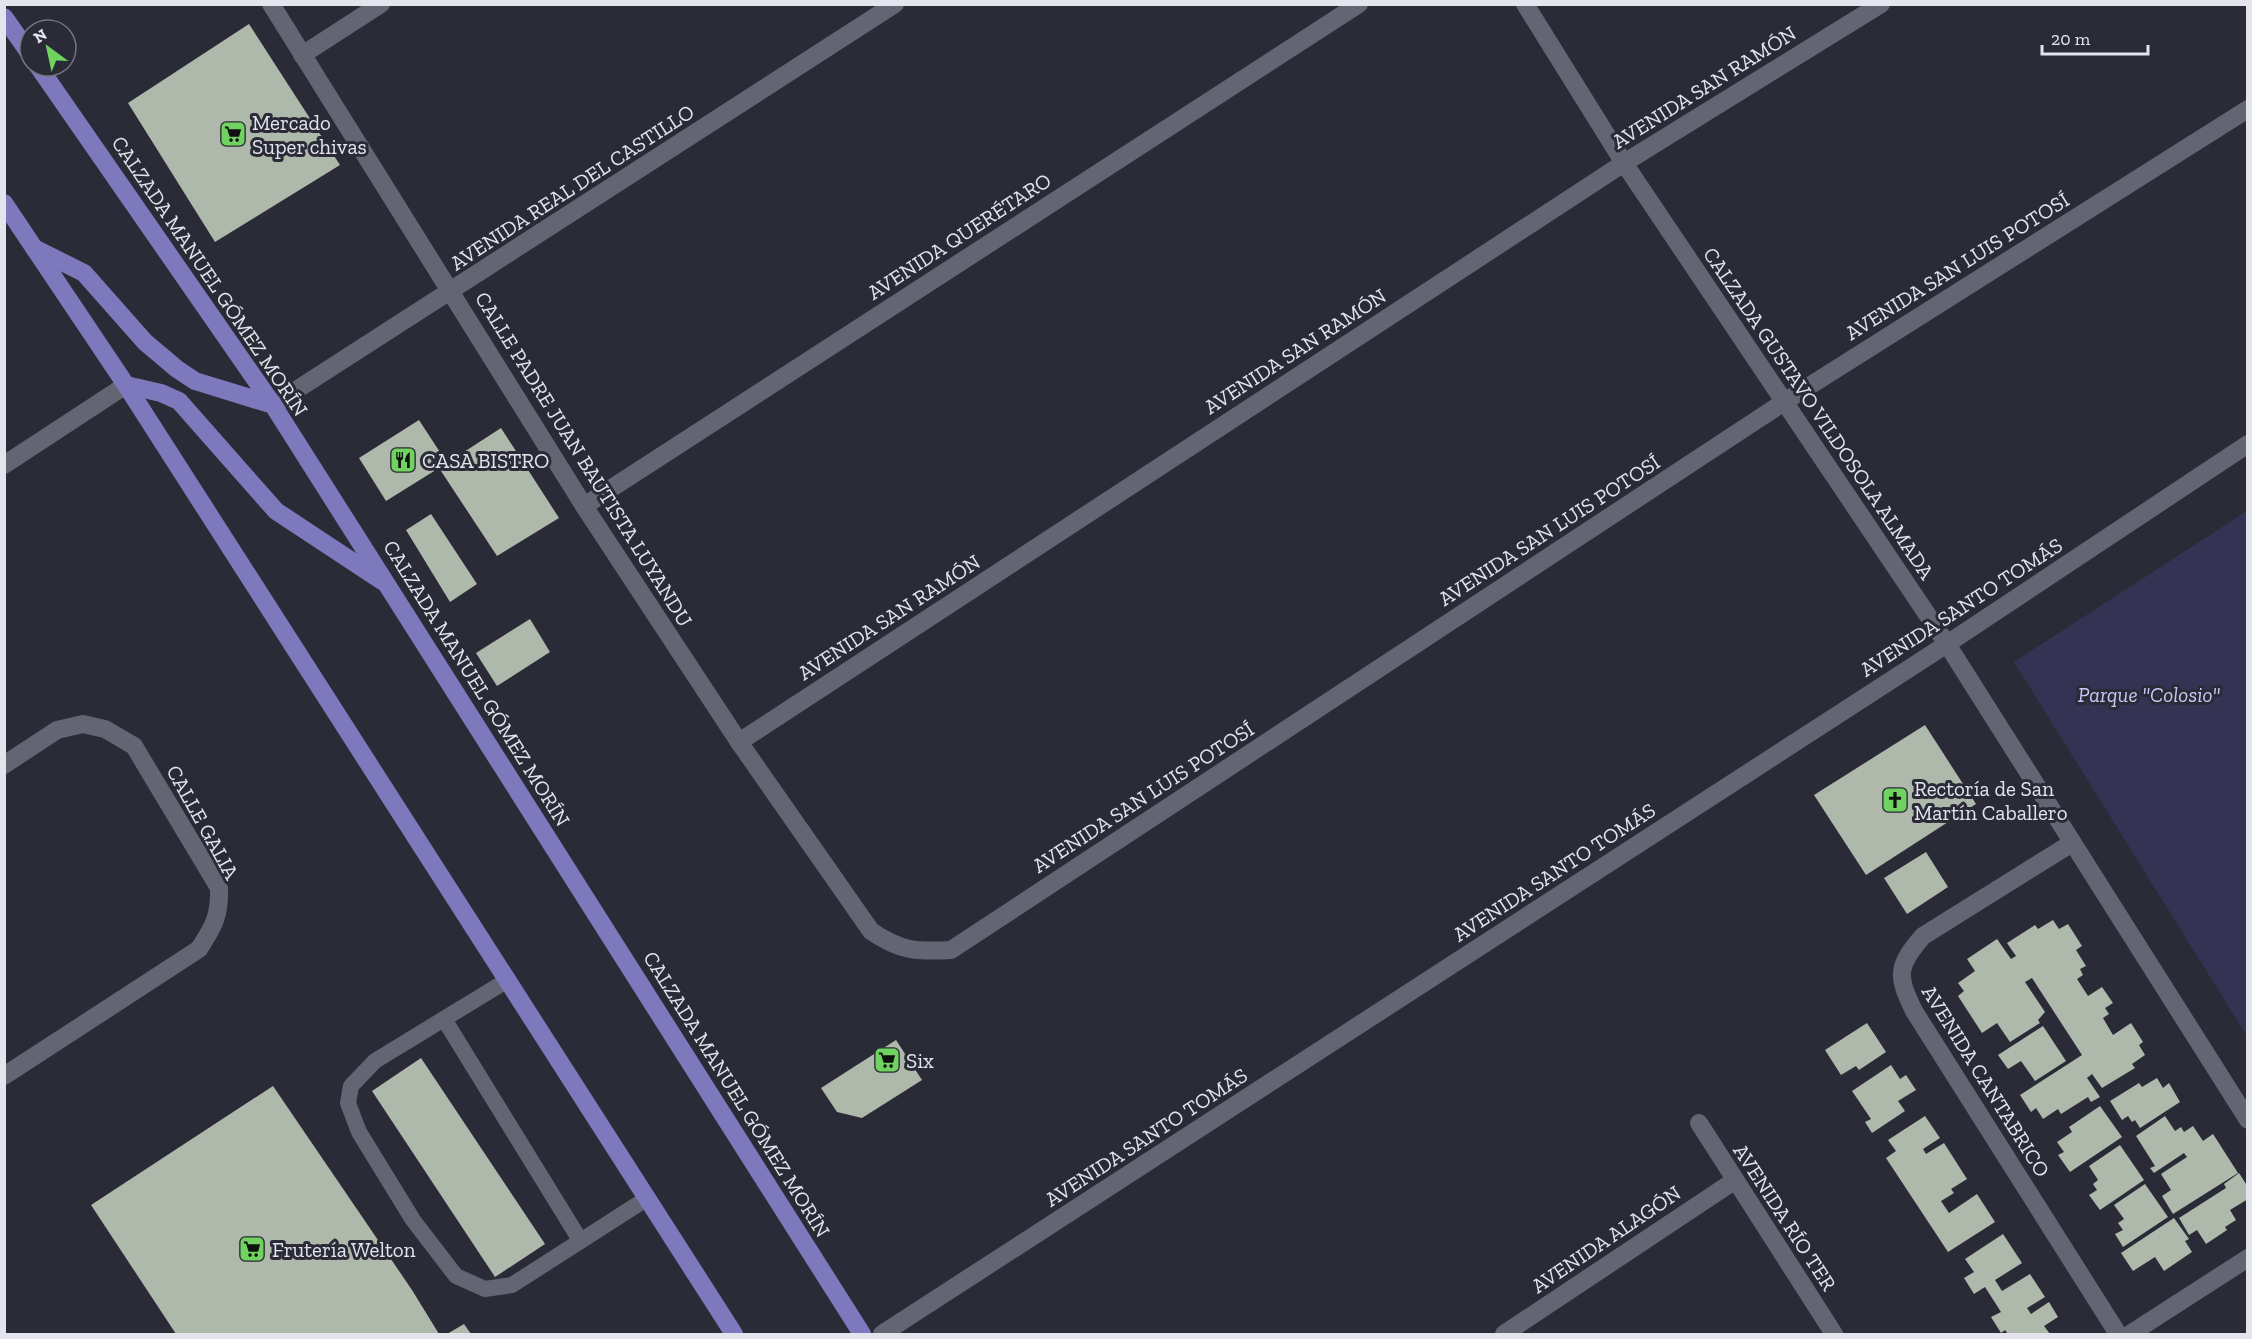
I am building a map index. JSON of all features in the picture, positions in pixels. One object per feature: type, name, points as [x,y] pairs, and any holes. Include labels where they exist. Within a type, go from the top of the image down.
[{"type":"main road","points":[[4,17],[18,37]]},
{"type":"main road","name":"CALZADA MANUEL GÓMEZ MORÍN","points":[[46,78],[273,405],[862,1335]]},
{"type":"main road","points":[[4,203],[126,385],[734,1335]]},
{"type":"main road","points":[[33,247],[84,273],[160,357],[195,381],[273,405]]},
{"type":"main road","points":[[126,385],[161,393],[179,400],[276,511],[388,585]]},
{"type":"street","name":"CALLE PADRE JUAN BAUTISTA LUYANDU","points":[[271,4],[584,506],[739,742],[871,931]]},
{"type":"street","points":[[302,55],[381,4]]},
{"type":"street","name":"AVENIDA REAL DEL CASTILLO","points":[[273,405],[895,4]]},
{"type":"street","name":"AVENIDA QUERÉTARO","points":[[584,506],[1359,4]]},
{"type":"street","name":"CALZADA GUSTAVO VILDOSOLA ALMADA","points":[[1525,4],[1624,163],[1947,644],[2247,1120]]},
{"type":"street","name":"AVENIDA SAN RAMÓN","points":[[739,742],[1624,163],[1881,4]]},
{"type":"street","name":"AVENIDA SAN LUIS POTOSÍ","points":[[871,931],[893,946],[919,952],[951,950],[1784,402],[2247,109]]},
{"type":"street","points":[[4,465],[126,385]]},
{"type":"street","name":"AVENIDA SANTO TOMÁS","points":[[882,1335],[1947,644],[2247,444]]},
{"type":"street","name":"CALLE GALIA","points":[[4,765],[57,730],[83,724],[105,729],[134,746],[219,888],[220,909],[213,928],[199,949],[4,1076]]},
{"type":"street","name":"AVENIDA CANTABRICO","points":[[2072,843],[1923,936],[1906,955],[1900,982],[1914,1011],[2118,1335]]},
{"type":"street","name":"AVENIDA RÍO TER","points":[[1699,1123],[1834,1335]]},
{"type":"street","name":"AVENIDA ALAGÓN","points":[[1504,1335],[1734,1181]]},
{"type":"street","points":[[2130,1335],[2247,1257]]},
{"type":"lane","points":[[507,981],[375,1061],[351,1086],[348,1103],[365,1142],[413,1220],[456,1276],[485,1289],[512,1285],[646,1198]]},
{"type":"lane","points":[[444,1019],[580,1240]]},
{"type":"green space","name":"Parque \"Colosio\"","points":[[2247,511],[2247,1036],[2014,662]]},
{"type":"building","name":"Mercado Super chivas","points":[[249,24],[340,165],[215,242],[128,103]]},
{"type":"building","points":[[419,420],[447,463],[501,428],[559,518],[497,556],[439,468],[386,501],[359,458]]},
{"type":"building","points":[[431,514],[477,584],[450,602],[406,530]]},
{"type":"building","points":[[530,619],[550,652],[497,686],[476,653]]},
{"type":"building","name":"Rectoría de San Martín Caballero","points":[[1925,725],[1976,804],[1866,875],[1814,795]]},
{"type":"building","points":[[1926,852],[1948,887],[1907,914],[1884,878]]},
{"type":"building","points":[[2053,920],[2059,929],[2068,924],[2082,946],[2076,950],[2086,966],[2080,969],[2083,975],[2077,979],[2088,996],[2102,987],[2113,1003],[2105,1008],[2109,1014],[2103,1018],[2113,1035],[2131,1023],[2143,1042],[2139,1045],[2145,1055],[2132,1064],[2135,1068],[2102,1088],[2092,1074],[2087,1078],[2100,1097],[2091,1102],[2088,1097],[2061,1114],[2058,1109],[2043,1119],[2036,1108],[2031,1112],[2020,1095],[2082,1055],[2032,978],[2025,982],[2045,1012],[2038,1020],[2040,1023],[2010,1042],[1997,1023],[1982,1033],[1958,996],[1964,991],[1958,983],[1975,971],[1967,959],[1997,939],[2011,959],[2016,956],[2007,943],[2035,925],[2038,929]]},
{"type":"building","points":[[1867,1023],[1886,1052],[1859,1070],[1856,1066],[1841,1075],[1825,1050]]},
{"type":"building","points":[[2043,1026],[2066,1061],[2035,1081],[2021,1061],[2008,1069],[1998,1055]]},
{"type":"building","name":"Six","points":[[896,1040],[922,1080],[862,1118],[837,1112],[821,1088]]},
{"type":"building","points":[[421,1058],[545,1244],[495,1277],[372,1091]]},
{"type":"building","points":[[1891,1065],[1900,1079],[1906,1075],[1916,1090],[1898,1101],[1905,1111],[1872,1133],[1865,1122],[1871,1119],[1852,1091]]},
{"type":"building","points":[[2157,1078],[2163,1088],[2169,1083],[2180,1102],[2140,1128],[2135,1120],[2132,1122],[2128,1116],[2122,1120],[2110,1101],[2139,1083],[2142,1087]]},
{"type":"building","name":"Frutería Welton","points":[[273,1086],[412,1290],[439,1334],[176,1334],[91,1205]]},
{"type":"building","points":[[2100,1106],[2122,1137],[2070,1172],[2058,1155],[2064,1152],[2057,1142],[2072,1132],[2069,1127]]},
{"type":"building","points":[[1925,1116],[1940,1138],[1923,1149],[1926,1154],[1944,1143],[1967,1179],[1951,1189],[1954,1193],[1941,1201],[1949,1213],[1977,1194],[1995,1222],[1948,1252],[1886,1158],[1896,1151],[1888,1140]]},
{"type":"building","points":[[2165,1116],[2175,1131],[2181,1127],[2184,1132],[2193,1126],[2203,1141],[2213,1134],[2238,1173],[2173,1214],[2162,1196],[2171,1190],[2161,1174],[2187,1157],[2184,1153],[2154,1173],[2150,1168],[2155,1166],[2136,1136]]},
{"type":"building","points":[[2120,1145],[2144,1180],[2100,1210],[2089,1195],[2097,1190],[2093,1184],[2098,1180],[2089,1166]]},
{"type":"building","points":[[2239,1173],[2248,1187],[2248,1199],[2230,1210],[2236,1220],[2225,1227],[2227,1230],[2206,1244],[2197,1230],[2189,1235],[2179,1218],[2226,1188],[2224,1184]]},
{"type":"building","points":[[2145,1184],[2168,1217],[2123,1247],[2115,1234],[2123,1230],[2118,1223],[2124,1219],[2114,1205]]},
{"type":"building","points":[[2174,1218],[2189,1239],[2185,1241],[2192,1252],[2164,1271],[2155,1257],[2133,1271],[2121,1253]]},
{"type":"building","points":[[2003,1234],[2022,1263],[1995,1280],[2002,1291],[2030,1274],[2045,1297],[2027,1308],[2031,1314],[2049,1302],[2058,1317],[2044,1326],[2050,1334],[2008,1334],[2005,1330],[2001,1333],[1991,1317],[2001,1312],[1985,1287],[1974,1294],[1964,1278],[1974,1272],[1965,1259]]},
{"type":"building","points":[[464,1324],[471,1334],[447,1334]]},
{"type":"place","name":"Mercado Super chivas","points":[[233,134]]},
{"type":"place","name":"CASA BISTRO","points":[[403,460]]},
{"type":"place","name":"Rectoría de San Martín Caballero","points":[[1895,800]]},
{"type":"place","name":"Six","points":[[887,1060]]},
{"type":"place","name":"Frutería Welton","points":[[252,1249]]}]
